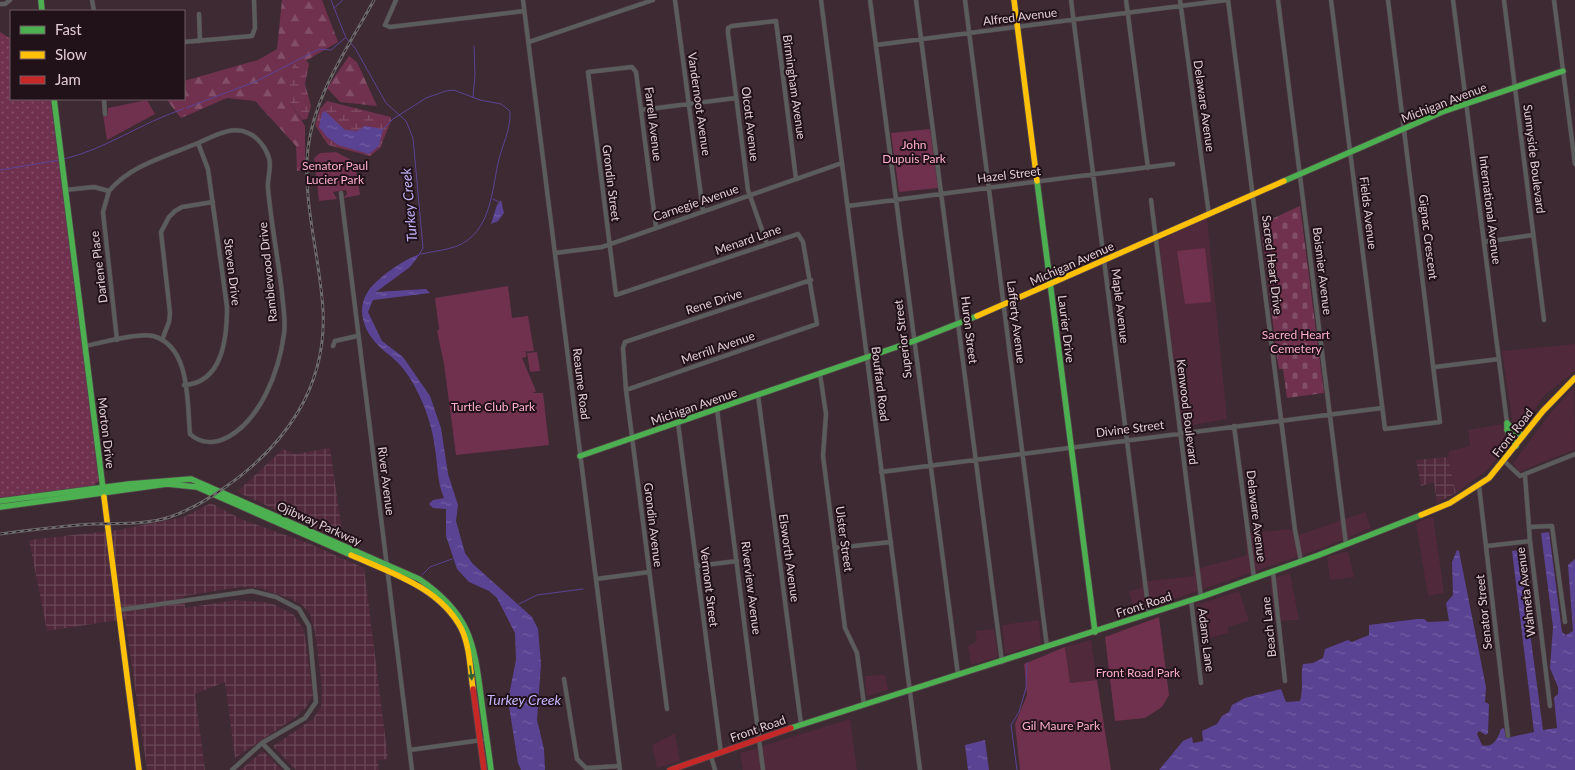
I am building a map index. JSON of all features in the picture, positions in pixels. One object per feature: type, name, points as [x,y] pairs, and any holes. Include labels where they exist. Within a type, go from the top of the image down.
[{"type":"street","points":[[0,4],[5,4],[10,0]]},
{"type":"street","points":[[185,42],[252,36],[254,28],[254,0]]},
{"type":"street","points":[[396,0],[385,25],[402,26],[524,10]]},
{"type":"street","name":"Reaume Road","points":[[523,0],[619,768]]},
{"type":"street","points":[[528,42],[653,0]]},
{"type":"street","name":"Vandernoot Avenue","points":[[675,0],[703,211]]},
{"type":"street","name":"Bouffard Road","points":[[821,0],[920,770]]},
{"type":"street","name":"Superior Street","points":[[870,0],[929,465],[958,675]]},
{"type":"street","name":"Huron Street","points":[[916,0],[1002,662]]},
{"type":"street","name":"Lafferty Avenue","points":[[965,0],[1047,647]]},
{"type":"street","name":"Laurier Drive","points":[[1014,0],[1095,632]]},
{"type":"street","name":"Maple Avenue","points":[[1071,0],[1149,614]]},
{"type":"street","points":[[1126,0],[1148,168]]},
{"type":"street","name":"Delaware Avenue","points":[[1180,0],[1209,215]]},
{"type":"street","name":"Alfred Avenue","points":[[876,45],[1228,0]]},
{"type":"street","name":"Sacred Heart Drive","points":[[1228,0],[1301,561]]},
{"type":"street","name":"Boismier Avenue","points":[[1278,0],[1346,544]]},
{"type":"street","name":"Fields Avenue","points":[[1331,0],[1386,429]]},
{"type":"street","name":"Gignac Crescent","points":[[1386,429],[1440,422],[1435,366],[1388,0]]},
{"type":"street","name":"International Avenue","points":[[1453,0],[1507,423]]},
{"type":"street","name":"Sunnyside Boulevard","points":[[1504,0],[1544,320]]},
{"type":"street","points":[[1554,0],[1575,164]]},
{"type":"street","points":[[199,14],[200,41]]},
{"type":"street","name":"Birmingham Avenue","points":[[753,23],[776,21],[796,179]]},
{"type":"street","name":"Olcott Avenue","points":[[753,23],[728,28],[748,190],[751,194],[767,244]]},
{"type":"street","name":"Farrell Avenue","points":[[588,72],[632,67],[636,72],[656,228]]},
{"type":"street","name":"Michigan Avenue","points":[[580,456],[914,341],[1004,306],[1404,129],[1466,104],[1563,71]]},
{"type":"street","name":"Grondin Street","points":[[588,72],[608,244],[616,295]]},
{"type":"street","points":[[641,110],[736,98]]},
{"type":"street","name":"Morton Drive","points":[[54,100],[139,770]]},
{"type":"street","points":[[104,100],[105,114]]},
{"type":"street","name":"Ramblewood Drive","points":[[109,191],[130,172],[228,131],[246,132],[257,139],[269,156],[271,164],[268,185],[280,277],[284,333],[278,362],[260,404],[240,431],[223,440],[200,442],[190,434],[181,362],[174,349],[162,340]]},
{"type":"street","name":"Steven Drive","points":[[184,385],[200,383],[207,378],[220,356],[226,338],[227,307],[213,202],[208,169],[198,143]]},
{"type":"street","name":"Carnegie Avenue","points":[[554,253],[608,244],[842,163]]},
{"type":"street","name":"Hazel Street","points":[[848,206],[896,198],[1172,164]]},
{"type":"street","points":[[65,190],[94,188],[109,191]]},
{"type":"street","name":"Darlene Place","points":[[109,191],[103,212],[103,220],[117,340]]},
{"type":"street","name":"River Avenue","points":[[341,193],[357,336],[412,770]]},
{"type":"street","name":"Kenwood Boulevard","points":[[1151,200],[1201,597]]},
{"type":"street","points":[[85,346],[144,335],[162,340],[169,322],[170,313],[160,232],[175,211],[182,207],[213,202]]},
{"type":"street","name":"Menard Lane","points":[[616,295],[798,234],[801,236],[817,324]]},
{"type":"street","points":[[1484,242],[1533,235]]},
{"type":"street","name":"Rene Drive","points":[[625,342],[810,280]]},
{"type":"street","name":"Merrill Avenue","points":[[626,390],[817,324]]},
{"type":"street","points":[[334,346],[335,341],[357,336]]},
{"type":"street","name":"Grondin Avenue","points":[[625,342],[623,348],[626,390],[667,709]]},
{"type":"street","points":[[1435,366],[1499,359]]},
{"type":"street","name":"Ulster Street","points":[[820,374],[826,414],[823,456],[845,628],[857,653],[864,704]]},
{"type":"street","name":"Front Road","points":[[670,770],[801,724],[1002,662],[1201,597],[1273,572],[1450,503],[1479,486],[1503,462],[1557,395],[1575,378]]},
{"type":"street","name":"Elsworth Avenue","points":[[758,395],[801,724]]},
{"type":"street","name":"Divine Street","points":[[881,472],[1382,408]]},
{"type":"street","name":"Riverview Avenue","points":[[717,409],[763,770]]},
{"type":"street","name":"Vermont Street","points":[[678,423],[721,753]]},
{"type":"street","points":[[1507,423],[1514,431],[1523,436]]},
{"type":"street","points":[[1507,423],[1507,430],[1516,446]]},
{"type":"street","name":"Delaware Avenue","points":[[1234,426],[1254,578]]},
{"type":"street","points":[[1503,462],[1520,476],[1575,454]]},
{"type":"street","name":"Wahneta Avenue","points":[[1525,475],[1530,541],[1550,706]]},
{"type":"street","name":"Ojibway Parkway","points":[[0,501],[167,484],[197,487],[387,568],[437,598],[448,609],[461,629],[468,650],[491,770]]},
{"type":"street","name":"Senator Street","points":[[1479,486],[1508,736]]},
{"type":"street","name":"Ojibway Parkway","points":[[0,507],[104,490]]},
{"type":"street","points":[[1529,527],[1552,526],[1565,622]]},
{"type":"street","points":[[1486,546],[1530,541]]},
{"type":"street","points":[[835,548],[891,542]]},
{"type":"street","points":[[697,566],[737,561]]},
{"type":"street","points":[[596,579],[648,572]]},
{"type":"street","name":"Beach Lane","points":[[1273,572],[1285,681]]},
{"type":"street","points":[[119,610],[252,592],[276,597],[299,609],[309,626],[316,702],[305,718],[262,743],[232,770]]},
{"type":"street","name":"Adams Lane","points":[[1191,600],[1202,682]]},
{"type":"street","points":[[564,678],[577,759],[586,768],[619,768]]},
{"type":"street","points":[[410,750],[484,740]]},
{"type":"street","name":"Ojibway Parkway","points":[[484,740],[484,770]]},
{"type":"street","points":[[262,743],[288,770]]},
{"type":"street","points":[[711,756],[715,770]]},
{"type":"shaded area","points":[[1207,218],[1227,419],[1182,427],[1159,241]]},
{"type":"shaded area","points":[[1575,344],[1575,371],[1545,395],[1521,427],[1513,426],[1502,351]]},
{"type":"shaded area","points":[[1574,387],[1575,449],[1519,472],[1513,463],[1553,410]]},
{"type":"shaded area","points":[[1502,424],[1510,443],[1486,471],[1456,493],[1448,457],[1449,451],[1470,446],[1468,430]]},
{"type":"shaded area","points":[[330,448],[341,525],[339,539],[237,492],[283,449],[295,454]]},
{"type":"shaded area","points":[[1448,457],[1456,493],[1437,503],[1434,482],[1421,486],[1416,460]]},
{"type":"shaded area","points":[[211,503],[241,519],[308,543],[364,568],[388,759],[378,760],[379,770],[296,770],[273,746],[313,719],[321,706],[322,688],[315,632],[310,614],[301,604],[286,597],[259,588],[241,587],[184,596],[185,608],[236,600],[273,604],[293,614],[304,630],[313,695],[305,709],[296,717],[235,758],[225,682],[195,694],[205,770],[147,770],[125,619],[47,631],[29,540],[117,530],[184,517]]},
{"type":"shaded area","points":[[1365,512],[1371,528],[1323,548],[1134,613],[1129,591],[1142,588],[1141,582],[1194,576],[1193,570],[1247,555],[1245,534],[1289,529],[1299,535]]},
{"type":"shaded area","points":[[1433,516],[1444,593],[1428,596],[1416,523]]},
{"type":"shaded area","points":[[1348,551],[1354,577],[1330,580],[1327,557]]},
{"type":"shaded area","points":[[1290,573],[1299,620],[1275,621],[1270,579]]},
{"type":"shaded area","points":[[1239,591],[1249,621],[1228,627],[1228,633],[1200,640],[1196,605]]},
{"type":"shaded area","points":[[1039,620],[1041,644],[1005,654],[1002,625]]},
{"type":"shaded area","points":[[994,629],[998,657],[971,665],[968,646],[977,641],[975,631]]},
{"type":"shaded area","points":[[1091,640],[1097,680],[1070,683],[1065,647]]},
{"type":"shaded area","points":[[885,675],[888,690],[867,696],[865,676]]},
{"type":"shaded area","points":[[850,719],[857,770],[743,770],[740,753]]},
{"type":"shaded area","points":[[675,733],[680,761],[657,768],[652,745]]},
{"type":"shaded area","points":[[263,751],[282,770],[240,770]]},
{"type":"green space","points":[[282,0],[322,0],[338,42],[290,70],[290,102],[305,126],[305,169],[297,171],[296,146],[255,101],[227,98],[181,118],[167,100],[185,100],[185,81],[258,60],[277,49]]},
{"type":"green space","points":[[0,32],[10,38],[10,100],[51,100],[99,481],[93,486],[0,499]]},
{"type":"green space","points":[[349,56],[357,62],[377,106],[340,102],[327,88]]},
{"type":"green space","points":[[305,59],[309,64],[305,84],[311,106],[307,119],[302,120],[290,102],[290,70]]},
{"type":"green space","points":[[147,100],[155,114],[107,140],[103,115],[108,114],[108,108]]},
{"type":"green space","points":[[327,101],[391,117],[380,148],[370,156],[328,145],[315,125],[320,109]]},
{"type":"green space","name":"John Dupuis Park","points":[[930,129],[938,188],[899,192],[891,133]]},
{"type":"green space","name":"Senator Paul Lucier Park","points":[[336,152],[355,162],[360,195],[343,198],[347,194],[346,190],[333,192],[337,199],[319,201],[314,158],[320,153]]},
{"type":"green space","name":"Sacred Heart Cemetery","points":[[1300,206],[1324,393],[1287,398],[1283,369],[1279,369],[1277,358],[1261,224]]},
{"type":"green space","points":[[1205,248],[1211,302],[1185,304],[1177,251]]},
{"type":"green space","name":"Turtle Club Park","points":[[508,286],[512,318],[528,316],[534,351],[521,352],[526,352],[526,357],[522,358],[536,391],[533,393],[543,393],[549,445],[456,455],[444,364],[437,331],[439,329],[435,298]]},
{"type":"green space","points":[[537,352],[540,371],[530,372],[527,353]]},
{"type":"green space","name":"Front Road Park","points":[[1159,617],[1169,695],[1162,707],[1145,718],[1115,721],[1105,637]]},
{"type":"green space","name":"Gil Maure Park","points":[[1065,647],[1070,683],[1097,680],[1111,770],[1020,770],[1015,724],[1027,695],[1024,664]]},
{"type":"water","points":[[325,111],[345,130],[357,131],[365,126],[383,129],[379,146],[369,154],[338,145],[327,137],[319,127],[322,113]]},
{"type":"water","points":[[501,200],[504,213],[498,221],[491,224],[497,205]]},
{"type":"water","name":"Turkey Creek","points":[[420,254],[410,267],[376,292],[426,289],[430,293],[373,300],[368,312],[382,341],[403,357],[430,396],[441,428],[448,474],[458,505],[456,521],[465,553],[473,564],[532,617],[538,629],[541,664],[537,720],[544,749],[545,770],[521,770],[518,763],[508,700],[516,660],[515,633],[497,598],[489,591],[469,582],[457,569],[446,536],[446,509],[433,508],[429,504],[433,500],[444,498],[439,480],[433,434],[429,419],[406,373],[372,338],[362,316],[364,300],[367,292],[373,285],[395,267]]},
{"type":"water","points":[[1549,532],[1562,632],[1566,635],[1573,631],[1568,565],[1575,559],[1575,770],[1159,770],[1183,741],[1192,737],[1193,743],[1203,741],[1202,731],[1217,724],[1222,716],[1229,712],[1232,705],[1245,698],[1281,689],[1286,702],[1300,701],[1303,664],[1313,663],[1323,658],[1325,649],[1348,640],[1352,642],[1369,635],[1369,625],[1417,619],[1424,619],[1428,622],[1449,621],[1446,603],[1453,595],[1452,562],[1457,550],[1459,551],[1486,687],[1485,702],[1489,704],[1488,733],[1486,735],[1479,731],[1477,734],[1482,745],[1492,744],[1497,739],[1501,729],[1504,728],[1506,738],[1534,732],[1512,551],[1519,550],[1543,730],[1557,728],[1554,698],[1558,694],[1558,687],[1550,668],[1553,627],[1541,533]]},
{"type":"water","points":[[985,740],[989,770],[968,770],[965,745]]},
{"type":"waterway","name":"Turkey Creek","points":[[331,0],[346,38],[355,48],[386,103],[406,121],[413,138],[423,248],[419,255]]},
{"type":"waterway","points":[[334,8],[343,0]]},
{"type":"waterway","points":[[186,108],[257,81],[319,49],[331,50],[345,38]]},
{"type":"waterway","points":[[473,97],[475,75],[474,46]]},
{"type":"waterway","points":[[383,129],[393,119],[426,98],[446,91],[454,90],[480,100],[501,104],[510,111],[509,125],[498,163],[490,202],[480,227],[461,244],[421,254]]},
{"type":"waterway","points":[[64,159],[94,149],[183,109]]},
{"type":"waterway","points":[[0,170],[60,160]]},
{"type":"waterway","points":[[493,199],[499,202]]},
{"type":"waterway","points":[[422,575],[430,567],[452,559]]},
{"type":"waterway","points":[[519,604],[537,595],[583,589]]},
{"type":"waterway","points":[[1017,770],[1011,725],[1019,712],[1026,688],[1027,663]]},
{"type":"railway","points":[[0,534],[81,525],[141,522],[170,517],[198,504],[224,488],[266,453],[283,434],[298,412],[310,389],[318,364],[322,338],[323,310],[307,188],[308,148],[312,128],[318,108],[334,71],[374,0]]},
{"type":"traffic: fast","points":[[41,0],[42,10]]},
{"type":"traffic: fast","points":[[1284,181],[1442,112],[1563,71]]},
{"type":"traffic: fast","points":[[54,100],[104,497]]},
{"type":"traffic: fast","points":[[1037,181],[1095,632]]},
{"type":"traffic: fast","points":[[580,456],[914,341],[977,316]]},
{"type":"traffic: fast","points":[[1507,423],[1507,430],[1516,446]]},
{"type":"traffic: fast","points":[[1507,423],[1514,431],[1523,436]]},
{"type":"traffic: fast","points":[[0,501],[129,484],[191,479],[419,579],[449,604],[466,630],[475,660],[491,770]]},
{"type":"traffic: fast","points":[[0,507],[167,484],[197,487],[351,555]]},
{"type":"traffic: fast","points":[[791,728],[1201,597],[1319,555],[1421,515]]},
{"type":"traffic: slow","points":[[1014,0],[1037,181]]},
{"type":"traffic: slow","points":[[977,316],[1284,181]]},
{"type":"traffic: slow","points":[[1421,515],[1450,503],[1489,478],[1543,411],[1575,378]]},
{"type":"traffic: slow","points":[[104,497],[139,770]]},
{"type":"traffic: slow","points":[[351,555],[413,583],[440,602],[452,614],[461,628],[466,642],[473,689]]},
{"type":"traffic: jam","points":[[473,689],[484,770]]},
{"type":"traffic: jam","points":[[670,770],[791,728]]}]
